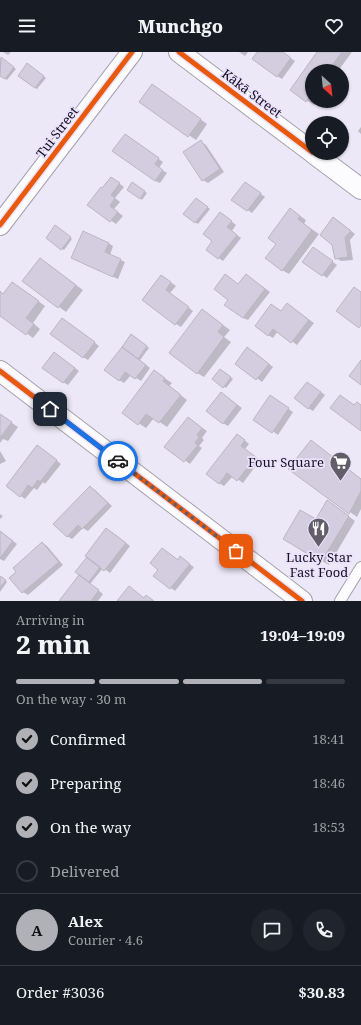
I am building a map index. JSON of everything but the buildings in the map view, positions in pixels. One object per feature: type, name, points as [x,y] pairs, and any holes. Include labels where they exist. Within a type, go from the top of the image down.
[{"type":"street","name":"Tui Street","points":[[0,225],[132,52]]},
{"type":"street","name":"Kākā Street","points":[[179,52],[305,147]]},
{"type":"street","name":"Kākā Street","points":[[322,160],[361,189]]},
{"type":"street","points":[[0,371],[302,601]]},
{"type":"lane","points":[[340,601],[361,567]]},
{"type":"cycle path","points":[[0,225],[132,52]]},
{"type":"cycle path","points":[[179,52],[305,147]]},
{"type":"cycle path","points":[[0,371],[302,601]]},
{"type":"way so far","points":[[118,461],[236,551]]},
{"type":"place","name":"Four Square","points":[[340,482]]},
{"type":"place","name":"Lucky Star Fast Food","points":[[319,548]]},
{"type":"route","points":[[50,409],[118,461]]}]
